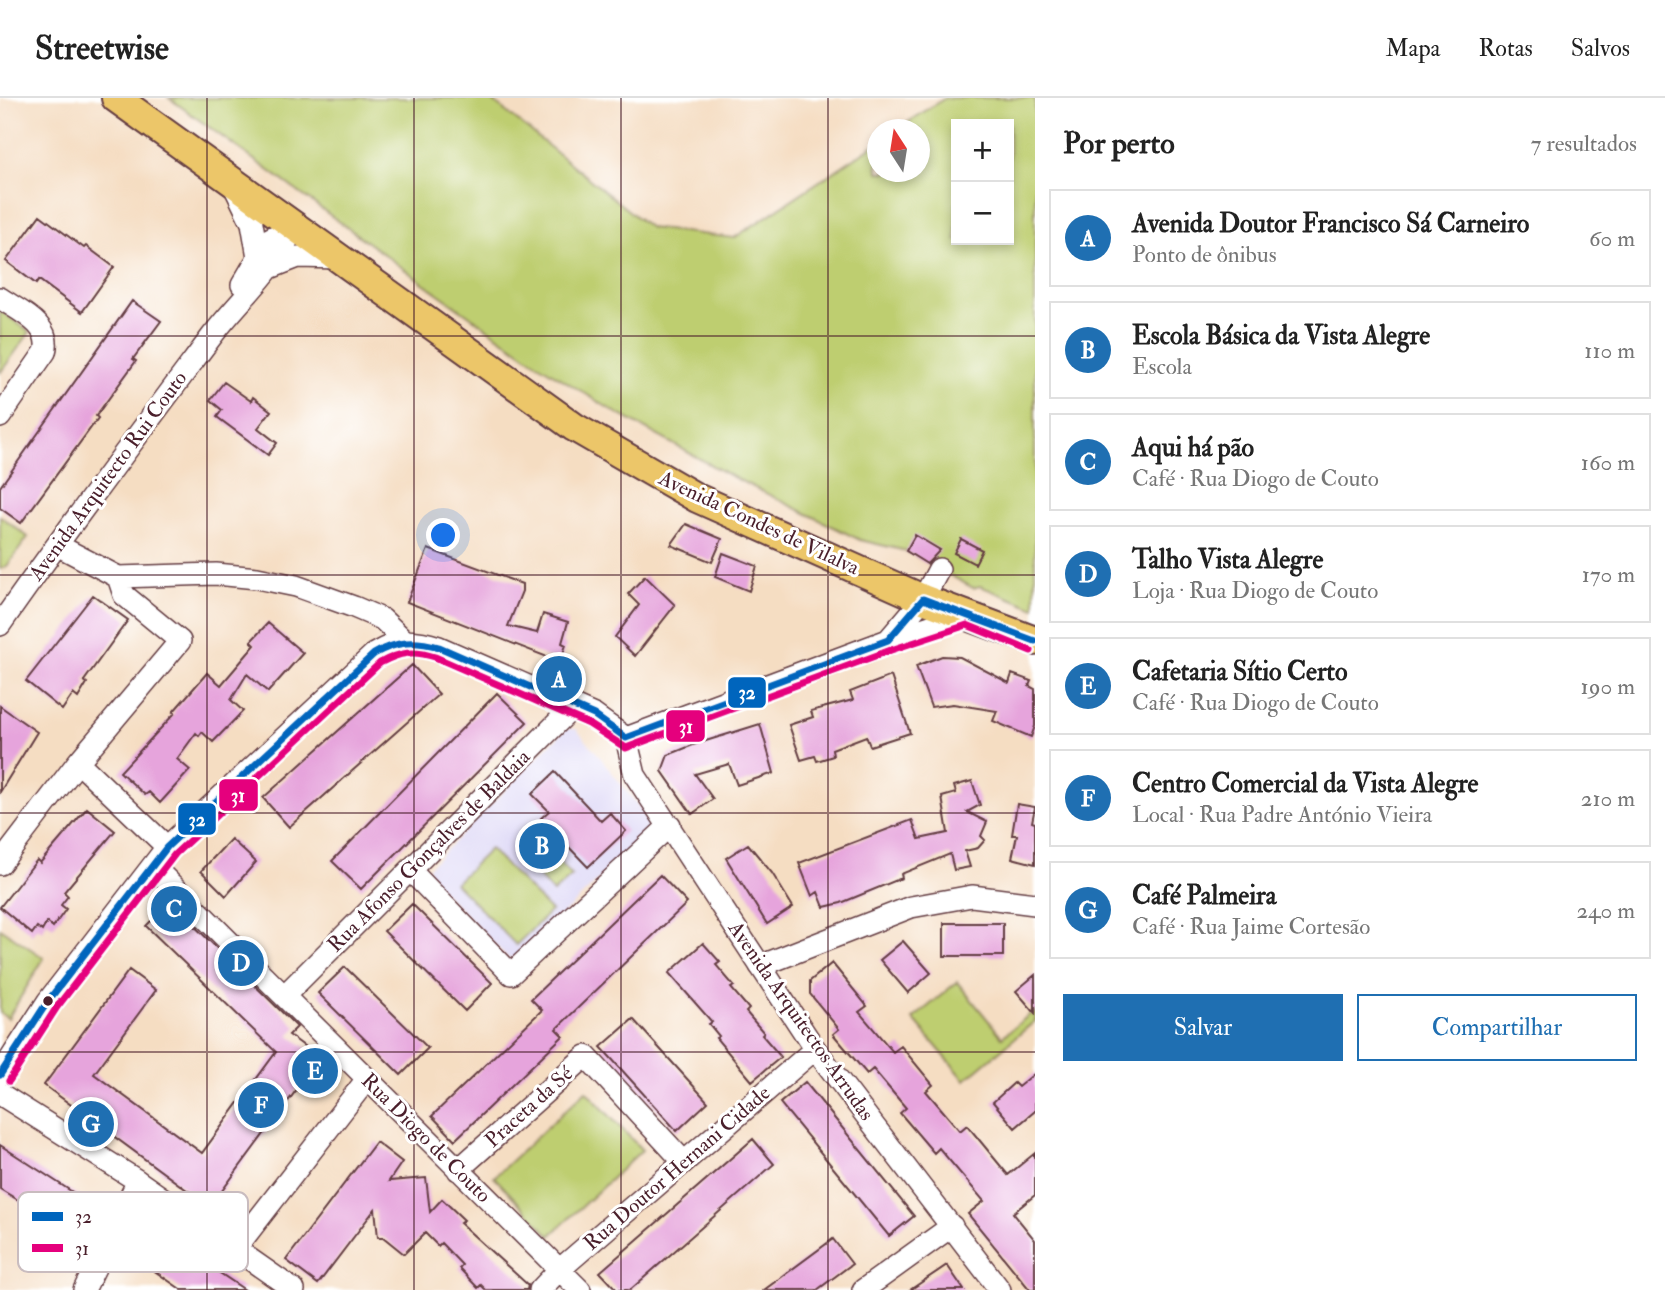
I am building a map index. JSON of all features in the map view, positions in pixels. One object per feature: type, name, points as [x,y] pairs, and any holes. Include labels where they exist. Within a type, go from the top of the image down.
[{"type":"main road","name":"Avenida Condes de Vilalva","points":[[116,98],[574,427],[697,498],[923,599],[1035,641]]},
{"type":"street","points":[[232,180],[252,223],[263,263],[298,257],[340,258]]},
{"type":"street","name":"Avenida Arquitecto Rui Couto","points":[[4,612],[218,328],[263,263],[269,239],[294,226]]},
{"type":"street","points":[[0,298],[44,330],[48,344],[0,417]]},
{"type":"street","points":[[57,545],[118,577],[216,575],[257,578],[296,586],[382,620],[404,640]]},
{"type":"street","points":[[888,640],[923,599],[939,569]]},
{"type":"street","points":[[0,864],[78,762],[180,641],[124,595],[118,577]]},
{"type":"street","points":[[0,1075],[48,1001],[167,847],[374,654],[404,640],[420,641],[439,647],[574,706],[604,721],[626,738],[888,640],[967,614]]},
{"type":"street","name":"Rua Afonso Gonçalves de Baldaia","points":[[284,996],[574,706]]},
{"type":"street","name":"Avenida Arquitectos Arrudas","points":[[626,738],[635,775],[815,1049],[1000,1290]]},
{"type":"street","points":[[78,762],[167,847]]},
{"type":"street","points":[[410,870],[511,974],[670,825]]},
{"type":"street","name":"Rua Diogo de Couto","points":[[153,866],[580,1290]]},
{"type":"street","points":[[760,966],[911,907],[972,897],[1035,904]]},
{"type":"street","name":"Rua Doutor Hernani Cidade","points":[[540,1290],[559,1270],[815,1049]]},
{"type":"street","name":"Praceta da Sé","points":[[458,1170],[586,1056],[684,1162]]},
{"type":"street","points":[[248,1233],[367,1079]]},
{"type":"street","points":[[0,1094],[154,1192]]},
{"type":"street","points":[[133,1192],[138,1181]]},
{"type":"street","points":[[863,1290],[952,1226]]},
{"type":"street","points":[[248,1257],[294,1290]]},
{"type":"street","points":[[84,1290],[93,1272]]},
{"type":"shaded area","points":[[566,729],[576,729],[596,752],[650,821],[650,831],[517,958],[508,958],[429,877],[429,867]]},
{"type":"green space","points":[[169,98],[489,98],[650,228],[734,238],[867,150],[867,182],[930,182],[930,119],[913,119],[945,98],[1035,98],[1035,608],[980,586],[973,588],[906,551],[860,540],[729,475],[613,411],[538,364]]},
{"type":"green space","points":[[0,311],[30,332],[0,373]]},
{"type":"green space","points":[[0,516],[28,537],[7,566],[0,569]]},
{"type":"green space","points":[[490,849],[551,911],[516,945],[455,883]]},
{"type":"green space","points":[[558,860],[572,876],[553,893],[539,877]]},
{"type":"green space","points":[[0,928],[44,958],[8,1018],[0,1013]]},
{"type":"green space","points":[[957,982],[1002,1037],[1035,1010],[1035,1021],[965,1080],[913,1019]]},
{"type":"green space","points":[[586,1091],[642,1150],[550,1236],[494,1177]]},
{"type":"building","points":[[40,215],[114,267],[82,312],[39,280],[36,284],[6,261]]},
{"type":"building","points":[[132,301],[161,321],[133,359],[136,361],[96,416],[98,418],[21,523],[0,508],[0,487]]},
{"type":"building","points":[[224,382],[251,401],[253,397],[271,411],[258,428],[277,443],[268,455],[217,417],[222,410],[210,400]]},
{"type":"building","points":[[686,524],[722,539],[712,562],[671,545]]},
{"type":"building","points":[[915,535],[940,550],[927,564],[906,551]]},
{"type":"building","points":[[961,539],[982,550],[975,564],[954,553]]},
{"type":"building","points":[[428,549],[522,584],[522,591],[508,626],[537,633],[543,614],[568,622],[562,643],[566,645],[560,662],[407,602]]},
{"type":"building","points":[[723,553],[757,566],[749,591],[715,577]]},
{"type":"building","points":[[645,576],[675,605],[635,656],[615,637],[639,605],[628,594]]},
{"type":"building","points":[[93,595],[128,620],[84,681],[87,683],[78,698],[73,694],[62,710],[26,681]]},
{"type":"building","points":[[268,623],[303,653],[268,692],[247,674],[231,700],[243,711],[213,742],[202,732],[199,736],[196,733],[177,759],[190,770],[160,803],[149,792],[145,795],[120,772],[175,713],[173,712],[207,673],[221,685],[255,645],[251,641]]},
{"type":"building","points":[[942,656],[960,657],[1009,683],[1012,674],[1031,681],[1029,686],[1035,689],[1035,726],[1031,737],[993,721],[997,711],[953,704],[931,707],[916,666]]},
{"type":"building","points":[[412,665],[439,694],[289,827],[263,798]]},
{"type":"building","points":[[891,676],[910,733],[870,746],[866,736],[832,749],[833,756],[817,761],[815,756],[801,760],[789,725],[813,717],[811,711],[853,700],[850,692]]},
{"type":"building","points":[[497,693],[527,722],[361,889],[332,861]]},
{"type":"building","points":[[0,706],[37,732],[0,792]]},
{"type":"building","points":[[760,724],[774,773],[737,785],[729,764],[695,774],[713,799],[692,814],[662,771],[668,755]]},
{"type":"building","points":[[555,772],[601,821],[610,813],[626,831],[588,867],[541,818],[549,811],[532,794]]},
{"type":"building","points":[[972,781],[980,805],[967,812],[987,822],[981,836],[985,840],[978,848],[965,851],[970,867],[954,870],[950,854],[901,874],[902,878],[841,903],[824,907],[818,892],[812,896],[799,863],[912,820],[919,839],[948,833],[942,797],[956,793],[954,786]]},
{"type":"building","points":[[1017,804],[1035,807],[1032,822],[1035,823],[1035,864],[1012,858],[1017,835],[1012,835]]},
{"type":"building","points":[[87,808],[115,831],[64,892],[68,896],[61,905],[66,909],[53,927],[47,922],[42,931],[37,927],[32,934],[0,907],[37,860],[40,863]]},
{"type":"building","points":[[231,839],[256,862],[226,896],[201,871]]},
{"type":"building","points":[[748,844],[772,873],[793,907],[767,924],[726,858]]},
{"type":"building","points":[[660,875],[687,903],[556,1029],[563,1036],[455,1140],[432,1116],[542,1010],[531,999]]},
{"type":"building","points":[[170,902],[297,1027],[289,1035],[320,1058],[221,1192],[190,1192],[44,1085],[129,970],[156,990],[94,1074],[202,1153],[276,1052],[146,926]]},
{"type":"building","points":[[412,904],[492,983],[465,1011],[384,931]]},
{"type":"building","points":[[944,923],[1003,923],[1003,956],[944,956]]},
{"type":"building","points":[[903,941],[931,973],[908,993],[880,960]]},
{"type":"building","points":[[703,943],[720,962],[716,965],[749,1009],[746,1012],[781,1057],[752,1081],[716,1038],[719,1036],[709,1024],[712,1022],[669,973]]},
{"type":"building","points":[[832,963],[867,1006],[859,1012],[893,1052],[901,1046],[933,1085],[926,1091],[960,1131],[967,1125],[1008,1175],[1035,1153],[1035,1195],[1013,1213],[1035,1240],[1035,1290],[1030,1290],[968,1214],[984,1201],[939,1148],[934,1153],[900,1113],[906,1108],[873,1069],[867,1074],[833,1034],[839,1029],[810,994],[810,981]]},
{"type":"building","points":[[345,967],[428,1048],[401,1075],[318,993]]},
{"type":"building","points":[[1035,975],[1035,1013],[1016,991]]},
{"type":"building","points":[[633,1019],[708,1102],[677,1131],[601,1047]]},
{"type":"building","points":[[1035,1073],[1035,1111],[1015,1128],[993,1102],[1014,1083],[1018,1087]]},
{"type":"building","points":[[805,1082],[914,1216],[889,1236],[780,1103]]},
{"type":"building","points":[[753,1139],[774,1164],[630,1290],[617,1290],[600,1272]]},
{"type":"building","points":[[376,1142],[402,1162],[389,1181],[426,1178],[430,1212],[442,1199],[464,1220],[460,1223],[528,1285],[527,1290],[486,1290],[481,1285],[478,1288],[459,1268],[462,1265],[441,1243],[438,1246],[425,1233],[404,1254],[383,1237],[378,1237],[375,1209],[318,1284],[286,1260]]},
{"type":"building","points":[[0,1145],[72,1192],[18,1192],[18,1200],[0,1189]]},
{"type":"building","points":[[833,1239],[852,1264],[817,1290],[764,1290]]},
{"type":"building","points":[[947,1265],[964,1290],[910,1290]]},
{"type":"building","points":[[156,1272],[219,1272],[245,1290],[182,1290]]},
{"type":"transit line","name":"32","points":[[0,1075],[48,1001],[167,847],[374,654],[382,650],[406,643],[439,647],[594,715],[626,738],[888,640],[923,599],[1035,641]]},
{"type":"transit line","name":"31","points":[[9,1081],[57,1007],[175,854],[387,659],[414,653],[435,657],[589,724],[626,748],[891,650],[967,625],[1031,651]]},
{"type":"place","name":"Avenida Doutor Francisco Sá Carneiro","points":[[559,679]]},
{"type":"place","name":"Escola Básica da Vista Alegre","points":[[542,846]]},
{"type":"place","name":"Aqui há pão","points":[[174,909]]},
{"type":"place","name":"Talho Vista Alegre","points":[[241,963]]},
{"type":"place","name":"Cafetaria Sítio Certo","points":[[315,1071]]},
{"type":"place","name":"Centro Comercial da Vista Alegre","points":[[261,1105]]},
{"type":"place","name":"Café Palmeira","points":[[91,1124]]}]
